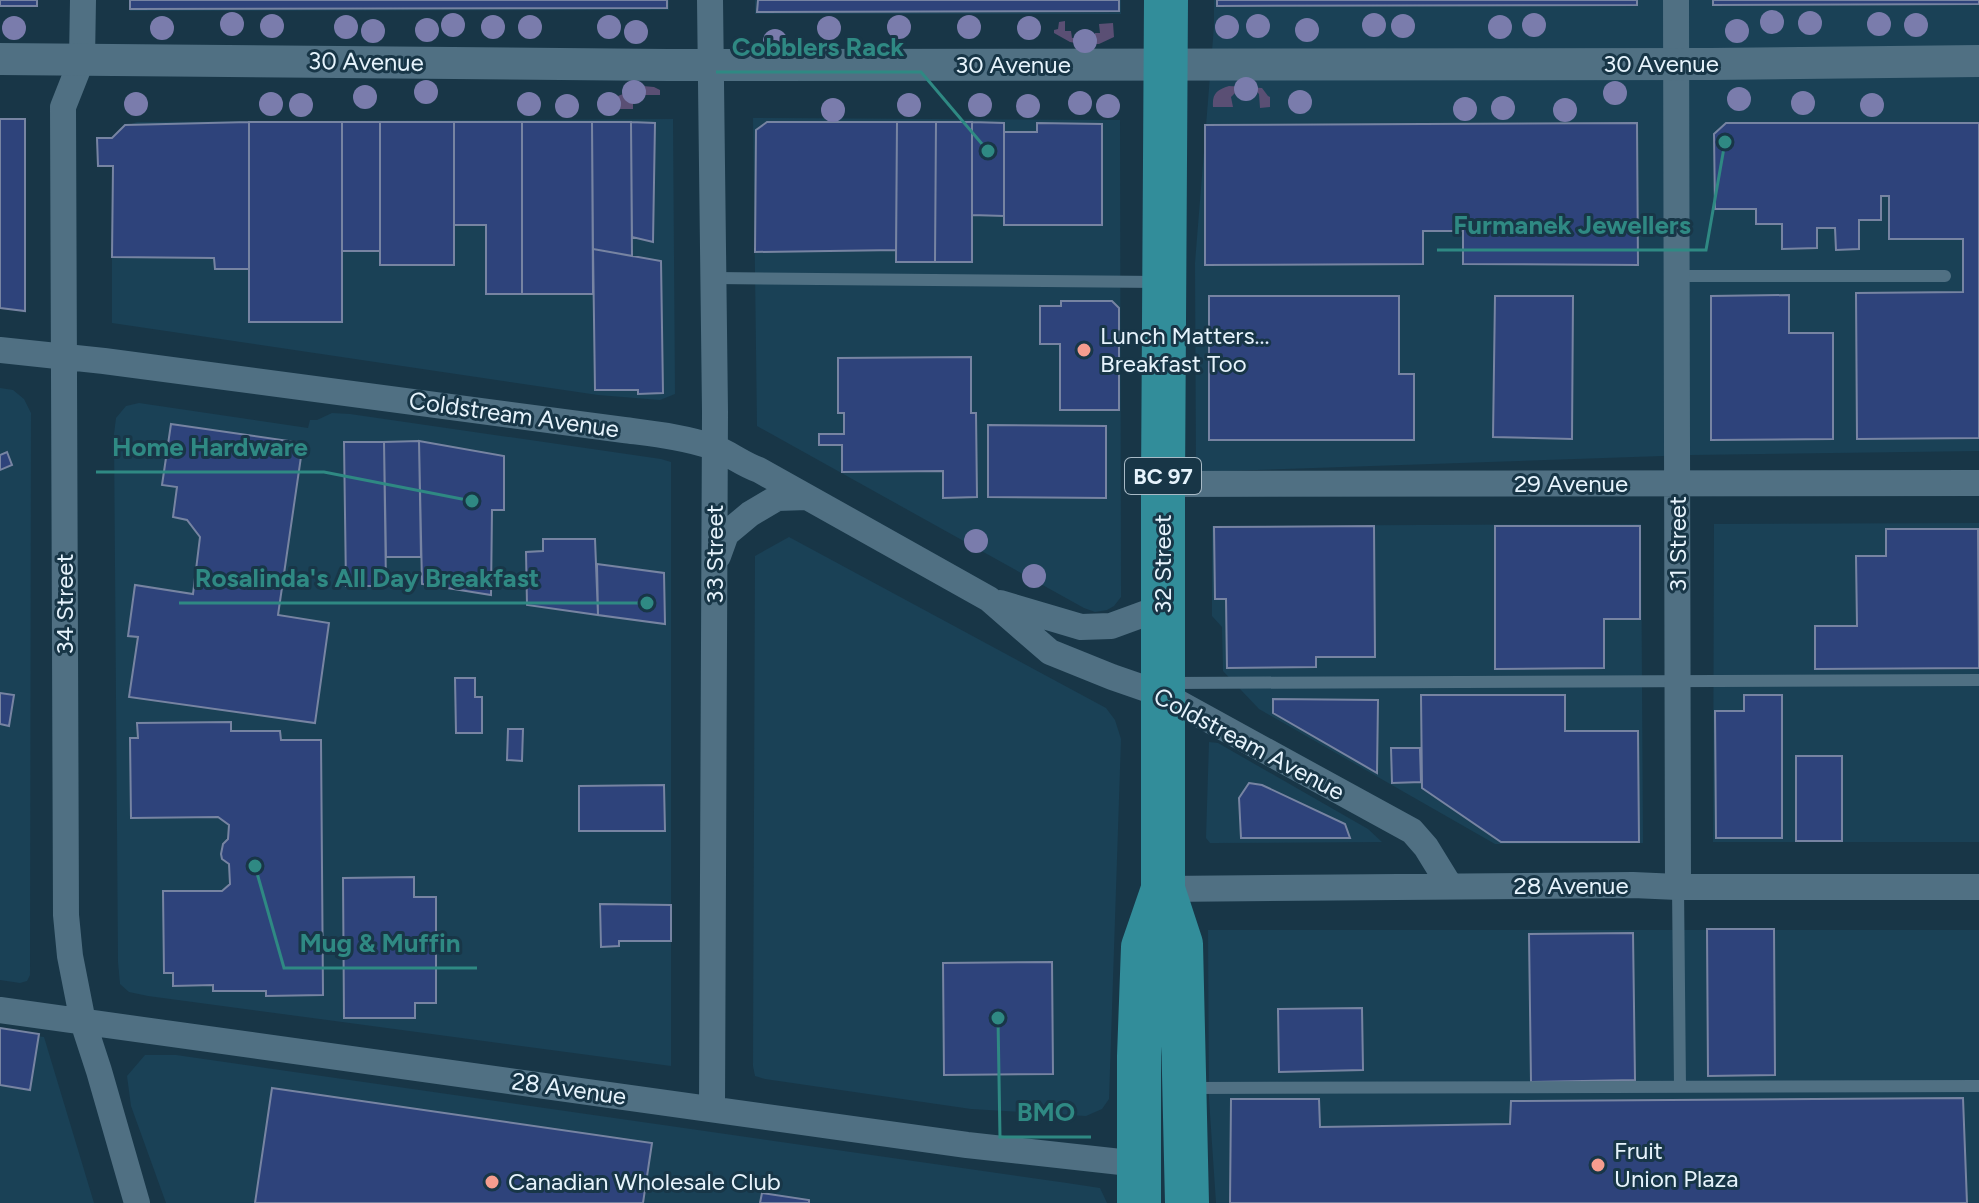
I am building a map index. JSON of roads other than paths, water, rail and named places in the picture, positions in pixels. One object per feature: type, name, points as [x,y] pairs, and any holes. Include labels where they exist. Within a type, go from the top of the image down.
[{"type":"highway","name":"32 Street","points":[[1166,0],[1163,889],[1181,944],[1187,1203]]},
{"type":"highway","name":"32 Street","points":[[1139,1184],[1143,947],[1163,889]]},
{"type":"street","name":"34 Street","points":[[83,0],[82,59],[63,107],[66,915],[70,956],[83,1022],[137,1203]]},
{"type":"street","name":"33 Street","points":[[710,0],[715,448],[712,1108]]},
{"type":"street","name":"31 Street","points":[[1676,0],[1678,887]]},
{"type":"street","name":"30 Avenue","points":[[0,59],[711,65],[1979,61]]},
{"type":"street","name":"Coldstream Avenue","points":[[0,350],[650,433],[715,448],[989,599],[1050,652],[1112,677],[1164,689],[1412,831],[1426,847],[1450,886]]},
{"type":"street","name":"29 Avenue","points":[[1163,484],[1979,483]]},
{"type":"street","points":[[714,564],[726,534],[750,514],[777,498],[807,497]]},
{"type":"street","name":"Coldstream Avenue","points":[[989,599],[1081,627],[1111,626],[1163,607]]},
{"type":"street","name":"28 Avenue","points":[[1163,889],[1633,885],[1979,887]]},
{"type":"street","name":"28 Avenue","points":[[0,1010],[967,1145],[1139,1184]]},
{"type":"lane","points":[[1676,276],[1945,276]]},
{"type":"lane","points":[[714,278],[1164,282]]},
{"type":"lane","points":[[1164,689],[1979,680]]},
{"type":"lane","name":"31 Street","points":[[1678,887],[1680,1087]]},
{"type":"lane","points":[[1184,1088],[1979,1086]]},
{"type":"place","name":"Furmanek Jewellers","points":[[1725,142]]},
{"type":"place","name":"Cobblers Rack","points":[[988,151]]},
{"type":"place","name":"Lunch Matters... Breakfast Too","points":[[1084,350]]},
{"type":"place","name":"Home Hardware","points":[[472,501]]},
{"type":"place","name":"Rosalinda's All Day Breakfast","points":[[647,603]]},
{"type":"place","name":"Mug & Muffin","points":[[255,866]]},
{"type":"place","name":"BMO","points":[[998,1018]]},
{"type":"place","name":"Fruit Union Plaza","points":[[1598,1165]]},
{"type":"place","name":"Canadian Wholesale Club","points":[[492,1182]]}]
